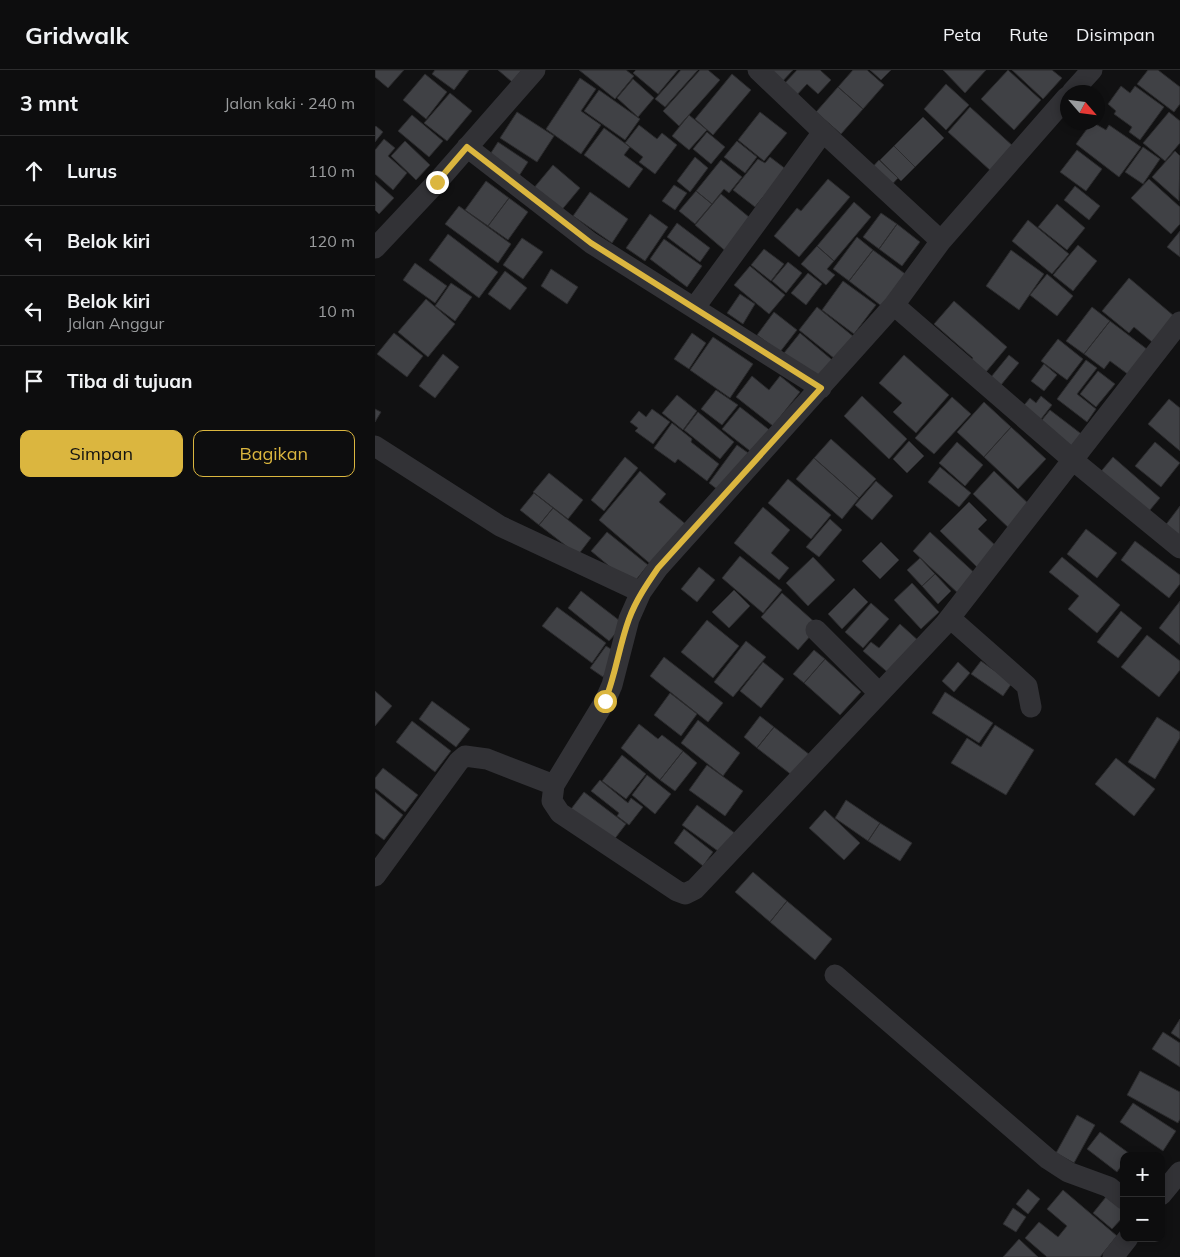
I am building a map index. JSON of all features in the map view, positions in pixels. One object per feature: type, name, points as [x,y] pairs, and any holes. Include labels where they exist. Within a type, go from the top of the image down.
[{"type":"street","points":[[375,248],[535,70]]},
{"type":"street","points":[[759,70],[823,132],[941,240]]},
{"type":"street","points":[[1078,85],[1091,70]]},
{"type":"street","points":[[1060,105],[941,240],[894,305],[658,568],[641,592],[629,619],[612,685],[605,701],[554,785],[552,801],[560,813],[677,891],[685,894],[695,889],[950,618],[1074,461],[1180,322]]},
{"type":"street","points":[[695,307],[823,132]]},
{"type":"street","points":[[467,147],[591,243],[821,388]]},
{"type":"street","points":[[894,305],[1074,461],[1180,548]]},
{"type":"street","points":[[375,446],[500,526],[641,592]]},
{"type":"street","points":[[950,618],[1027,686],[1031,707]]},
{"type":"street","points":[[816,630],[879,693]]},
{"type":"street","points":[[375,876],[459,761],[465,756],[487,759],[554,785]]},
{"type":"street","points":[[835,975],[1047,1159],[1068,1172],[1109,1187],[1122,1197]]},
{"type":"street","points":[[1165,1190],[1180,1172]]},
{"type":"street","points":[[1113,1257],[1125,1242]]},
{"type":"building","points":[[375,70],[404,70],[388,88],[375,77]]},
{"type":"building","points":[[435,70],[469,70],[454,90],[432,74]]},
{"type":"building","points":[[498,70],[522,70],[512,82]]},
{"type":"building","points":[[579,70],[626,70],[634,76],[615,99]]},
{"type":"building","points":[[636,70],[678,70],[658,94],[633,73]]},
{"type":"building","points":[[681,70],[698,70],[665,107],[655,99]]},
{"type":"building","points":[[700,70],[708,70],[720,80],[679,126],[663,111]]},
{"type":"building","points":[[768,70],[793,70],[781,83]]},
{"type":"building","points":[[797,70],[820,70],[831,80],[818,94],[807,84],[795,97],[783,85]]},
{"type":"building","points":[[853,70],[867,70],[884,85],[863,109],[838,87]]},
{"type":"building","points":[[870,70],[891,70],[881,80]]},
{"type":"building","points":[[943,70],[986,70],[965,93]]},
{"type":"building","points":[[1008,70],[1041,100],[1014,130],[981,99]]},
{"type":"building","points":[[1012,70],[1052,70],[1062,78],[1043,99]]},
{"type":"building","points":[[1148,70],[1158,70],[1180,87],[1180,104],[1174,112],[1137,84]]},
{"type":"building","points":[[425,74],[447,92],[426,119],[403,100]]},
{"type":"building","points":[[732,74],[751,90],[713,135],[695,119]]},
{"type":"building","points":[[580,78],[596,89],[581,111],[601,125],[581,154],[546,129]]},
{"type":"building","points":[[633,79],[654,98],[638,117],[617,98]]},
{"type":"building","points":[[946,84],[969,105],[946,130],[924,109]]},
{"type":"building","points":[[1121,86],[1130,93],[1135,86],[1164,107],[1140,140],[1129,132],[1132,127],[1114,114],[1116,111],[1108,104]]},
{"type":"building","points":[[838,87],[863,109],[841,134],[816,112]]},
{"type":"building","points":[[599,90],[640,119],[625,140],[584,111]]},
{"type":"building","points":[[450,93],[472,111],[447,141],[424,123]]},
{"type":"building","points":[[970,107],[1014,147],[992,172],[948,132]]},
{"type":"building","points":[[517,112],[554,136],[537,162],[500,138]]},
{"type":"building","points":[[760,112],[787,133],[764,161],[738,140]]},
{"type":"building","points":[[1169,112],[1180,121],[1180,143],[1165,161],[1143,143]]},
{"type":"building","points":[[412,115],[443,141],[429,157],[398,131]]},
{"type":"building","points":[[689,115],[707,130],[689,150],[672,136]]},
{"type":"building","points":[[923,117],[944,138],[915,167],[894,146]]},
{"type":"building","points":[[639,125],[657,139],[662,133],[677,145],[655,174],[639,162],[643,157],[625,143]]},
{"type":"building","points":[[1109,125],[1141,147],[1119,177],[1076,144],[1086,130],[1106,130]]},
{"type":"building","points":[[375,127],[383,132],[375,142]]},
{"type":"building","points":[[604,128],[630,147],[624,155],[643,169],[629,188],[584,155]]},
{"type":"building","points":[[707,132],[725,147],[711,164],[693,149]]},
{"type":"building","points":[[384,139],[395,148],[388,156],[407,173],[393,190],[375,174],[375,150]]},
{"type":"building","points":[[405,141],[430,165],[416,180],[391,156]]},
{"type":"building","points":[[737,141],[757,157],[745,173],[724,157]]},
{"type":"building","points":[[498,142],[528,162],[517,179],[487,159]]},
{"type":"building","points":[[894,146],[915,167],[901,181],[880,160]]},
{"type":"building","points":[[1143,147],[1160,159],[1143,184],[1125,172]]},
{"type":"building","points":[[1077,150],[1102,169],[1086,191],[1060,172]]},
{"type":"building","points":[[1175,151],[1180,156],[1179,201],[1152,177]]},
{"type":"building","points":[[695,157],[708,168],[690,192],[677,181]]},
{"type":"building","points":[[770,157],[791,173],[763,197],[755,207],[733,190],[758,159],[765,163]]},
{"type":"building","points":[[721,160],[742,177],[729,193],[724,189],[712,204],[696,191]]},
{"type":"building","points":[[879,160],[898,178],[887,190],[868,172]]},
{"type":"building","points":[[553,165],[580,188],[560,212],[533,189]]},
{"type":"building","points":[[828,179],[850,197],[799,257],[774,236],[797,208],[801,211]]},
{"type":"building","points":[[1149,179],[1180,207],[1180,224],[1171,234],[1131,198]]},
{"type":"building","points":[[375,181],[394,198],[379,214],[375,210]]},
{"type":"building","points":[[486,181],[509,198],[488,226],[465,210]]},
{"type":"building","points":[[674,185],[687,193],[675,210],[662,201]]},
{"type":"building","points":[[1075,186],[1100,206],[1089,220],[1064,200]]},
{"type":"building","points":[[696,191],[712,204],[695,224],[679,211]]},
{"type":"building","points":[[590,192],[628,219],[612,243],[573,216]]},
{"type":"building","points":[[721,194],[755,222],[729,254],[695,225]]},
{"type":"building","points":[[509,198],[528,212],[508,240],[488,226]]},
{"type":"building","points":[[854,202],[871,217],[834,261],[817,246]]},
{"type":"building","points":[[1057,204],[1085,228],[1067,250],[1038,227]]},
{"type":"building","points":[[459,206],[511,244],[498,263],[445,224]]},
{"type":"building","points":[[881,213],[897,224],[879,249],[863,237]]},
{"type":"building","points":[[650,214],[668,227],[645,261],[626,248]]},
{"type":"building","points":[[1028,220],[1069,254],[1052,274],[1012,241]]},
{"type":"building","points":[[677,223],[710,248],[700,262],[667,237]]},
{"type":"building","points":[[897,224],[920,242],[902,266],[879,249]]},
{"type":"building","points":[[1180,231],[1180,257],[1167,247]]},
{"type":"building","points":[[448,234],[498,272],[479,298],[429,260]]},
{"type":"building","points":[[857,237],[873,250],[849,281],[833,269]]},
{"type":"building","points":[[522,238],[543,252],[523,279],[503,265]]},
{"type":"building","points":[[664,239],[702,266],[687,287],[650,259]]},
{"type":"building","points":[[1078,245],[1097,261],[1073,291],[1053,275]]},
{"type":"building","points":[[817,246],[834,261],[827,269],[835,275],[826,285],[801,264]]},
{"type":"building","points":[[764,249],[784,264],[771,281],[751,265]]},
{"type":"building","points":[[873,250],[908,276],[884,308],[849,281]]},
{"type":"building","points":[[1011,250],[1044,274],[1019,310],[986,286]]},
{"type":"building","points":[[788,262],[802,273],[786,293],[772,281]]},
{"type":"building","points":[[415,263],[447,286],[435,303],[403,280]]},
{"type":"building","points":[[750,266],[785,295],[769,314],[734,285]]},
{"type":"building","points":[[551,269],[578,287],[567,304],[541,286]]},
{"type":"building","points":[[505,271],[527,288],[510,310],[488,294]]},
{"type":"building","points":[[808,273],[822,284],[806,305],[791,293]]},
{"type":"building","points":[[1047,274],[1073,296],[1057,316],[1030,295]]},
{"type":"building","points":[[1129,278],[1174,316],[1152,342],[1134,327],[1129,333],[1102,311]]},
{"type":"building","points":[[843,281],[876,305],[854,334],[822,310]]},
{"type":"building","points":[[451,283],[472,297],[455,321],[435,306]]},
{"type":"building","points":[[740,294],[755,304],[743,324],[727,313]]},
{"type":"building","points":[[426,299],[455,324],[428,357],[398,332]]},
{"type":"building","points":[[954,301],[1007,347],[981,378],[967,365],[973,358],[934,324]]},
{"type":"building","points":[[817,307],[854,337],[835,359],[799,330]]},
{"type":"building","points":[[1092,307],[1110,321],[1084,354],[1066,341]]},
{"type":"building","points":[[774,312],[797,330],[780,352],[757,335]]},
{"type":"building","points":[[1110,321],[1152,353],[1133,378],[1110,361],[1104,369],[1084,354]]},
{"type":"building","points":[[394,333],[423,356],[407,377],[377,354]]},
{"type":"building","points":[[692,333],[706,343],[689,369],[674,359]]},
{"type":"building","points":[[800,333],[837,364],[821,384],[784,353]]},
{"type":"building","points":[[713,337],[753,364],[730,398],[690,370]]},
{"type":"building","points":[[1058,339],[1083,359],[1067,380],[1041,361]]},
{"type":"building","points":[[443,354],[459,367],[435,398],[419,386]]},
{"type":"building","points":[[904,355],[949,395],[916,433],[893,412],[902,403],[879,383]]},
{"type":"building","points":[[1009,355],[1019,363],[1001,385],[991,377]]},
{"type":"building","points":[[1086,360],[1097,368],[1077,394],[1096,409],[1087,422],[1057,399]]},
{"type":"building","points":[[1044,364],[1057,375],[1044,391],[1031,381]]},
{"type":"building","points":[[1098,371],[1115,384],[1096,407],[1080,394]]},
{"type":"building","points":[[752,376],[769,390],[780,376],[800,392],[773,426],[736,397]]},
{"type":"building","points":[[716,390],[738,405],[722,425],[701,409]]},
{"type":"building","points":[[677,395],[697,411],[683,430],[662,413]]},
{"type":"building","points":[[862,396],[907,439],[889,459],[844,416]]},
{"type":"building","points":[[1041,396],[1052,405],[1038,423],[1020,410],[1030,398],[1036,403]]},
{"type":"building","points":[[952,397],[971,414],[934,454],[915,438]]},
{"type":"building","points":[[1169,399],[1180,408],[1180,451],[1148,424]]},
{"type":"building","points":[[984,402],[1011,427],[984,457],[957,432]]},
{"type":"building","points":[[740,407],[772,432],[754,454],[722,429]]},
{"type":"building","points":[[375,409],[381,412],[375,422]]},
{"type":"building","points":[[652,409],[670,422],[653,444],[635,431],[638,428],[630,422],[639,411],[646,417]]},
{"type":"building","points":[[1050,410],[1084,436],[1071,452],[1037,426]]},
{"type":"building","points":[[698,412],[734,442],[720,459],[684,430]]},
{"type":"building","points":[[672,423],[692,439],[691,442],[719,464],[707,481],[678,459],[675,463],[654,448]]},
{"type":"building","points":[[1011,427],[1046,459],[1018,489],[984,457]]},
{"type":"building","points":[[831,439],[876,479],[859,498],[814,458]]},
{"type":"building","points":[[909,441],[924,456],[907,473],[893,459]]},
{"type":"building","points":[[957,442],[983,465],[965,486],[939,463]]},
{"type":"building","points":[[1155,442],[1180,463],[1161,487],[1135,466]]},
{"type":"building","points":[[737,445],[751,455],[722,493],[709,483]]},
{"type":"building","points":[[625,457],[638,468],[604,511],[591,500]]},
{"type":"building","points":[[1113,457],[1160,498],[1145,516],[1098,475]]},
{"type":"building","points":[[814,458],[859,498],[842,519],[796,479]]},
{"type":"building","points":[[940,467],[971,493],[959,507],[928,482]]},
{"type":"building","points":[[640,471],[666,494],[659,502],[688,526],[654,567],[599,520]]},
{"type":"building","points":[[994,471],[1033,508],[1012,531],[973,494]]},
{"type":"building","points":[[549,473],[583,500],[568,519],[533,492]]},
{"type":"building","points":[[788,479],[831,515],[811,539],[768,503]]},
{"type":"building","points":[[876,481],[893,496],[872,520],[855,505]]},
{"type":"building","points":[[534,493],[553,508],[539,525],[520,510]]},
{"type":"building","points":[[969,502],[987,520],[978,529],[998,548],[979,569],[940,531]]},
{"type":"building","points":[[1180,506],[1180,546],[1161,531]]},
{"type":"building","points":[[763,507],[790,530],[771,553],[789,568],[779,580],[734,543]]},
{"type":"building","points":[[553,508],[591,538],[578,555],[539,525]]},
{"type":"building","points":[[830,519],[842,530],[819,557],[806,547]]},
{"type":"building","points":[[1086,529],[1117,553],[1097,578],[1067,554]]},
{"type":"building","points":[[607,532],[648,565],[632,585],[591,551]]},
{"type":"building","points":[[930,532],[979,577],[961,596],[913,551]]},
{"type":"building","points":[[1135,541],[1180,575],[1180,584],[1169,598],[1121,560]]},
{"type":"building","points":[[881,542],[899,560],[880,579],[862,561]]},
{"type":"building","points":[[740,556],[782,590],[763,613],[722,578]]},
{"type":"building","points":[[813,557],[835,580],[808,606],[786,583]]},
{"type":"building","points":[[1062,557],[1120,605],[1097,633],[1068,609],[1079,596],[1049,572]]},
{"type":"building","points":[[920,558],[935,574],[922,586],[907,570]]},
{"type":"building","points":[[699,567],[715,580],[697,602],[681,589]]},
{"type":"building","points":[[935,574],[951,591],[938,604],[922,586]]},
{"type":"building","points":[[912,583],[939,612],[921,629],[894,600]]},
{"type":"building","points":[[854,588],[868,602],[842,629],[828,614]]},
{"type":"building","points":[[734,590],[750,606],[729,628],[712,612]]},
{"type":"building","points":[[581,591],[624,624],[609,641],[568,608]]},
{"type":"building","points":[[782,593],[819,626],[798,650],[761,617]]},
{"type":"building","points":[[1180,601],[1180,645],[1159,628]]},
{"type":"building","points":[[871,603],[889,619],[863,648],[845,632]]},
{"type":"building","points":[[557,607],[606,643],[592,663],[542,626]]},
{"type":"building","points":[[1121,611],[1142,628],[1118,658],[1097,642]]},
{"type":"building","points":[[707,620],[739,646],[713,678],[681,652]]},
{"type":"building","points":[[900,624],[921,643],[892,676],[863,651],[871,642],[879,648]]},
{"type":"building","points":[[1147,635],[1180,661],[1180,670],[1159,697],[1121,667]]},
{"type":"building","points":[[746,641],[766,657],[733,697],[714,682]]},
{"type":"building","points":[[606,646],[619,654],[603,677],[590,668]]},
{"type":"building","points":[[814,650],[825,659],[804,683],[793,674]]},
{"type":"building","points":[[664,657],[723,703],[708,722],[650,676]]},
{"type":"building","points":[[825,659],[861,692],[840,715],[804,683]]},
{"type":"building","points":[[981,661],[1012,683],[1003,696],[971,674]]},
{"type":"building","points":[[763,662],[784,679],[761,708],[740,691]]},
{"type":"building","points":[[958,662],[970,673],[954,692],[942,681]]},
{"type":"building","points":[[375,691],[392,706],[375,726]]},
{"type":"building","points":[[945,692],[993,723],[979,743],[932,713]]},
{"type":"building","points":[[670,693],[697,714],[681,736],[654,715]]},
{"type":"building","points":[[432,701],[470,729],[456,747],[419,719]]},
{"type":"building","points":[[760,716],[774,727],[757,748],[744,737]]},
{"type":"building","points":[[1157,717],[1180,732],[1180,738],[1155,779],[1128,762]]},
{"type":"building","points":[[698,720],[740,753],[723,776],[681,743]]},
{"type":"building","points":[[412,721],[451,751],[435,772],[396,742]]},
{"type":"building","points":[[639,724],[658,739],[662,735],[683,751],[660,780],[621,748]]},
{"type":"building","points":[[995,725],[1034,750],[1006,795],[951,763],[967,738],[981,747]]},
{"type":"building","points":[[774,727],[810,755],[793,776],[757,748]]},
{"type":"building","points":[[683,751],[697,763],[675,791],[660,780]]},
{"type":"building","points":[[622,755],[646,774],[626,799],[602,781]]},
{"type":"building","points":[[1116,758],[1155,789],[1134,816],[1095,784]]},
{"type":"building","points":[[707,765],[743,791],[725,816],[689,790]]},
{"type":"building","points":[[383,768],[418,795],[405,812],[375,788],[375,778]]},
{"type":"building","points":[[647,775],[671,794],[655,814],[632,795]]},
{"type":"building","points":[[600,780],[628,803],[631,798],[643,807],[629,825],[617,816],[619,813],[591,791]]},
{"type":"building","points":[[375,792],[403,815],[384,840],[375,833]]},
{"type":"building","points":[[584,792],[626,824],[610,845],[568,813]]},
{"type":"building","points":[[846,800],[880,823],[868,841],[835,818]]},
{"type":"building","points":[[697,805],[736,834],[722,854],[682,825]]},
{"type":"building","points":[[825,810],[860,843],[844,860],[809,828]]},
{"type":"building","points":[[880,823],[912,843],[900,861],[868,841]]},
{"type":"building","points":[[684,829],[713,852],[703,866],[674,843]]},
{"type":"building","points":[[753,872],[787,901],[770,922],[735,892]]},
{"type":"building","points":[[787,901],[832,939],[815,960],[770,922]]},
{"type":"building","points":[[1180,1019],[1180,1039],[1171,1033]]},
{"type":"building","points":[[1163,1032],[1180,1043],[1180,1067],[1152,1049]]},
{"type":"building","points":[[1140,1071],[1180,1092],[1180,1119],[1178,1123],[1127,1095]]},
{"type":"building","points":[[1133,1103],[1176,1131],[1163,1151],[1120,1122]]},
{"type":"building","points":[[1077,1115],[1095,1125],[1074,1163],[1056,1153]]},
{"type":"building","points":[[1100,1132],[1127,1152],[1120,1152],[1120,1168],[1117,1172],[1087,1149]]},
{"type":"building","points":[[1028,1189],[1040,1199],[1028,1214],[1016,1204]]},
{"type":"building","points":[[1063,1190],[1117,1236],[1100,1257],[1047,1257],[1025,1238],[1039,1222],[1058,1237],[1067,1226],[1047,1209]]},
{"type":"building","points":[[1110,1192],[1120,1200],[1120,1220],[1112,1229],[1093,1213]]},
{"type":"building","points":[[1013,1208],[1026,1217],[1016,1232],[1003,1224]]},
{"type":"building","points":[[1019,1239],[1038,1257],[1003,1257]]},
{"type":"route","points":[[437,182],[467,147],[591,243],[821,388],[658,568],[641,592],[629,619],[612,685],[605,701]]}]
